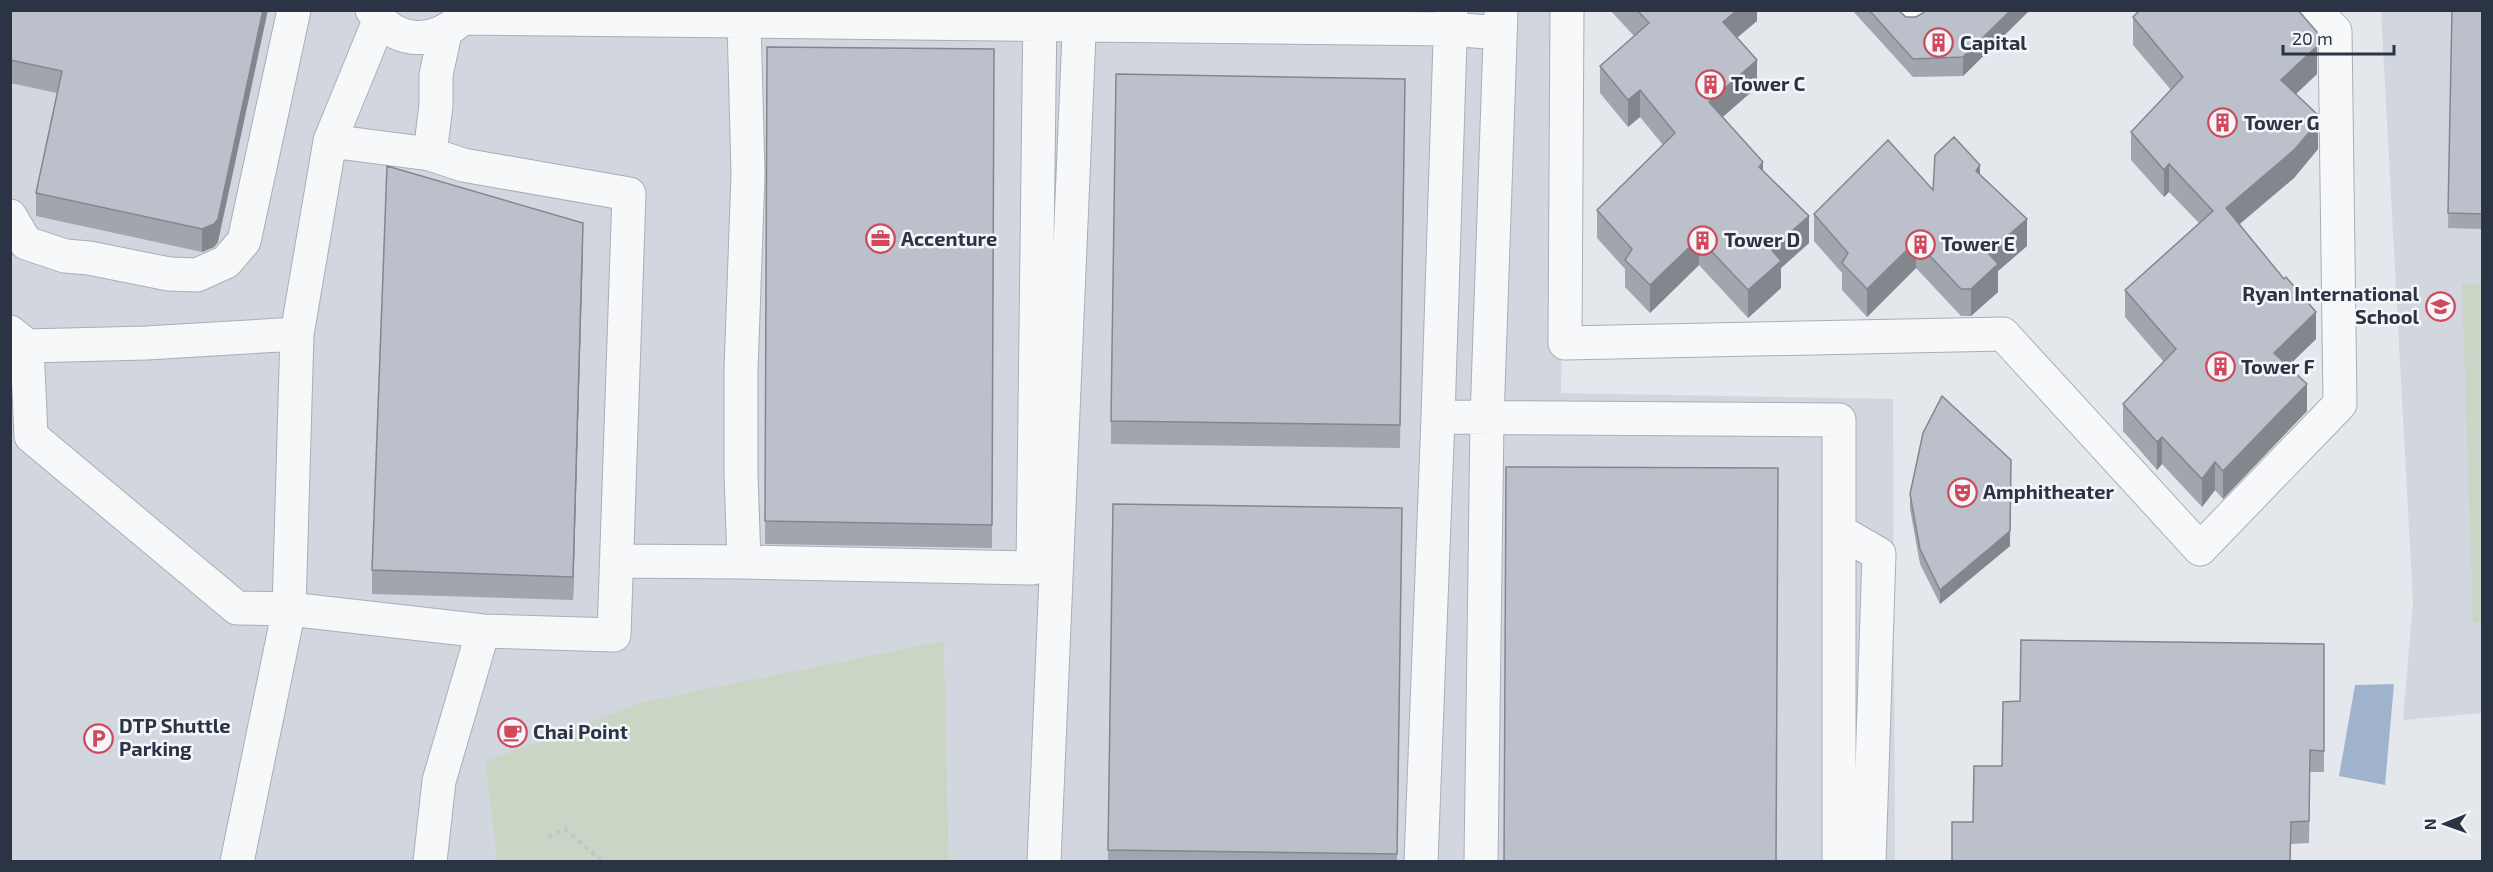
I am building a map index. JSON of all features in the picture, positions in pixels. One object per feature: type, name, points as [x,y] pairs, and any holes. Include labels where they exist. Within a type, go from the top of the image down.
[{"type":"lane","points":[[10,216],[26,243],[65,256],[89,258],[169,274],[197,275],[226,262],[244,241],[294,10]]},
{"type":"lane","points":[[1567,10],[1564,343],[2003,333],[2200,549],[2340,404],[2335,31],[2314,10]]},
{"type":"lane","points":[[1904,10],[1911,17],[1919,10]]},
{"type":"lane","points":[[237,861],[289,609],[297,334],[330,141],[376,16],[399,34],[422,39],[459,20],[744,22],[1079,18],[1501,22],[1487,418],[1481,861]]},
{"type":"lane","points":[[617,561],[1033,568],[1040,18]]},
{"type":"lane","points":[[1044,861],[1079,18]]},
{"type":"lane","points":[[430,154],[436,105],[436,75],[459,20]]},
{"type":"lane","points":[[1421,861],[1450,20]]},
{"type":"lane","points":[[744,22],[748,174],[741,370],[744,562]]},
{"type":"lane","points":[[297,334],[146,343],[19,339],[31,436],[237,608],[289,609],[483,631],[614,635],[629,194],[463,165],[430,154],[330,141]]},
{"type":"lane","points":[[1438,417],[1839,420],[1839,861]]},
{"type":"lane","points":[[1839,531],[1879,554],[1869,861]]},
{"type":"lane","points":[[430,861],[439,781],[483,631]]},
{"type":"path","points":[[548,837],[565,829],[603,861]]},
{"type":"shaded area","points":[[10,11],[1567,11],[1561,393],[1893,399],[1895,861],[949,861],[944,642],[485,762],[497,861],[11,861]]},
{"type":"shaded area","name":"Ryan International School","points":[[2381,11],[2482,11],[2482,713],[2403,720],[2413,602]]},
{"type":"green space","points":[[2482,283],[2482,622],[2473,623],[2462,284]]},
{"type":"green space","points":[[944,641],[949,861],[497,861],[485,762],[643,702]]},
{"type":"water","points":[[2394,684],[2385,785],[2339,776],[2355,685]]},
{"type":"building","points":[[10,10],[263,10],[218,219],[214,224],[202,229],[36,193],[62,71],[10,60]]},
{"type":"building","points":[[1637,10],[1737,10],[1723,22],[1757,60],[1709,102],[1763,162],[1759,167],[1809,216],[1771,249],[1781,261],[1748,290],[1699,238],[1650,285],[1625,260],[1632,249],[1597,210],[1675,133],[1640,90],[1628,100],[1600,66],[1649,23]]},
{"type":"building","points":[[1869,10],[1898,10],[1906,17],[1916,17],[1925,10],[2011,10],[1963,57],[1913,59]]},
{"type":"building","points":[[2140,10],[2298,10],[2317,32],[2317,46],[2281,80],[2318,115],[2318,122],[2294,150],[2226,208],[2284,279],[2286,277],[2316,312],[2274,353],[2307,384],[2223,471],[2215,462],[2202,479],[2162,437],[2157,442],[2123,404],[2176,349],[2125,290],[2213,211],[2169,164],[2164,170],[2131,132],[2183,77],[2133,17]]},
{"type":"building","points":[[2452,10],[2482,10],[2482,214],[2448,213]]},
{"type":"building","name":"Accenture","points":[[767,47],[994,49],[992,525],[765,521]]},
{"type":"building","points":[[1116,74],[1405,79],[1400,425],[1111,421]]},
{"type":"building","points":[[1954,137],[1980,165],[1976,171],[2027,219],[1988,253],[1998,264],[1971,289],[1961,289],[1916,241],[1867,289],[1842,263],[1848,253],[1814,214],[1888,140],[1933,190],[1935,155]]},
{"type":"building","points":[[387,166],[583,223],[573,577],[372,570]]},
{"type":"building","name":"Amphitheater","points":[[1942,396],[2011,460],[2010,531],[1940,590],[1920,549],[1910,494],[1923,433]]},
{"type":"building","points":[[1506,467],[1778,468],[1776,861],[1504,861]]},
{"type":"building","points":[[1113,504],[1402,508],[1397,854],[1108,850]]},
{"type":"building","points":[[2021,640],[2324,644],[2324,751],[2310,750],[2309,821],[2291,822],[2290,861],[1952,861],[1952,822],[1973,822],[1974,766],[2002,766],[2003,702],[2020,701]]},
{"type":"place","name":"Capital","points":[[1939,43]]},
{"type":"place","name":"Tower C","points":[[1710,84]]},
{"type":"place","name":"Tower G","points":[[2223,123]]},
{"type":"place","name":"Accenture","points":[[880,239]]},
{"type":"place","name":"Tower D","points":[[1703,240]]},
{"type":"place","name":"Tower E","points":[[1920,244]]},
{"type":"place","name":"Ryan International School","points":[[2440,306]]},
{"type":"place","name":"Tower F","points":[[2220,367]]},
{"type":"place","name":"Amphitheater","points":[[1962,492]]},
{"type":"place","name":"Chai Point","points":[[512,732]]},
{"type":"place","name":"DTP Shuttle Parking","points":[[98,738]]}]
